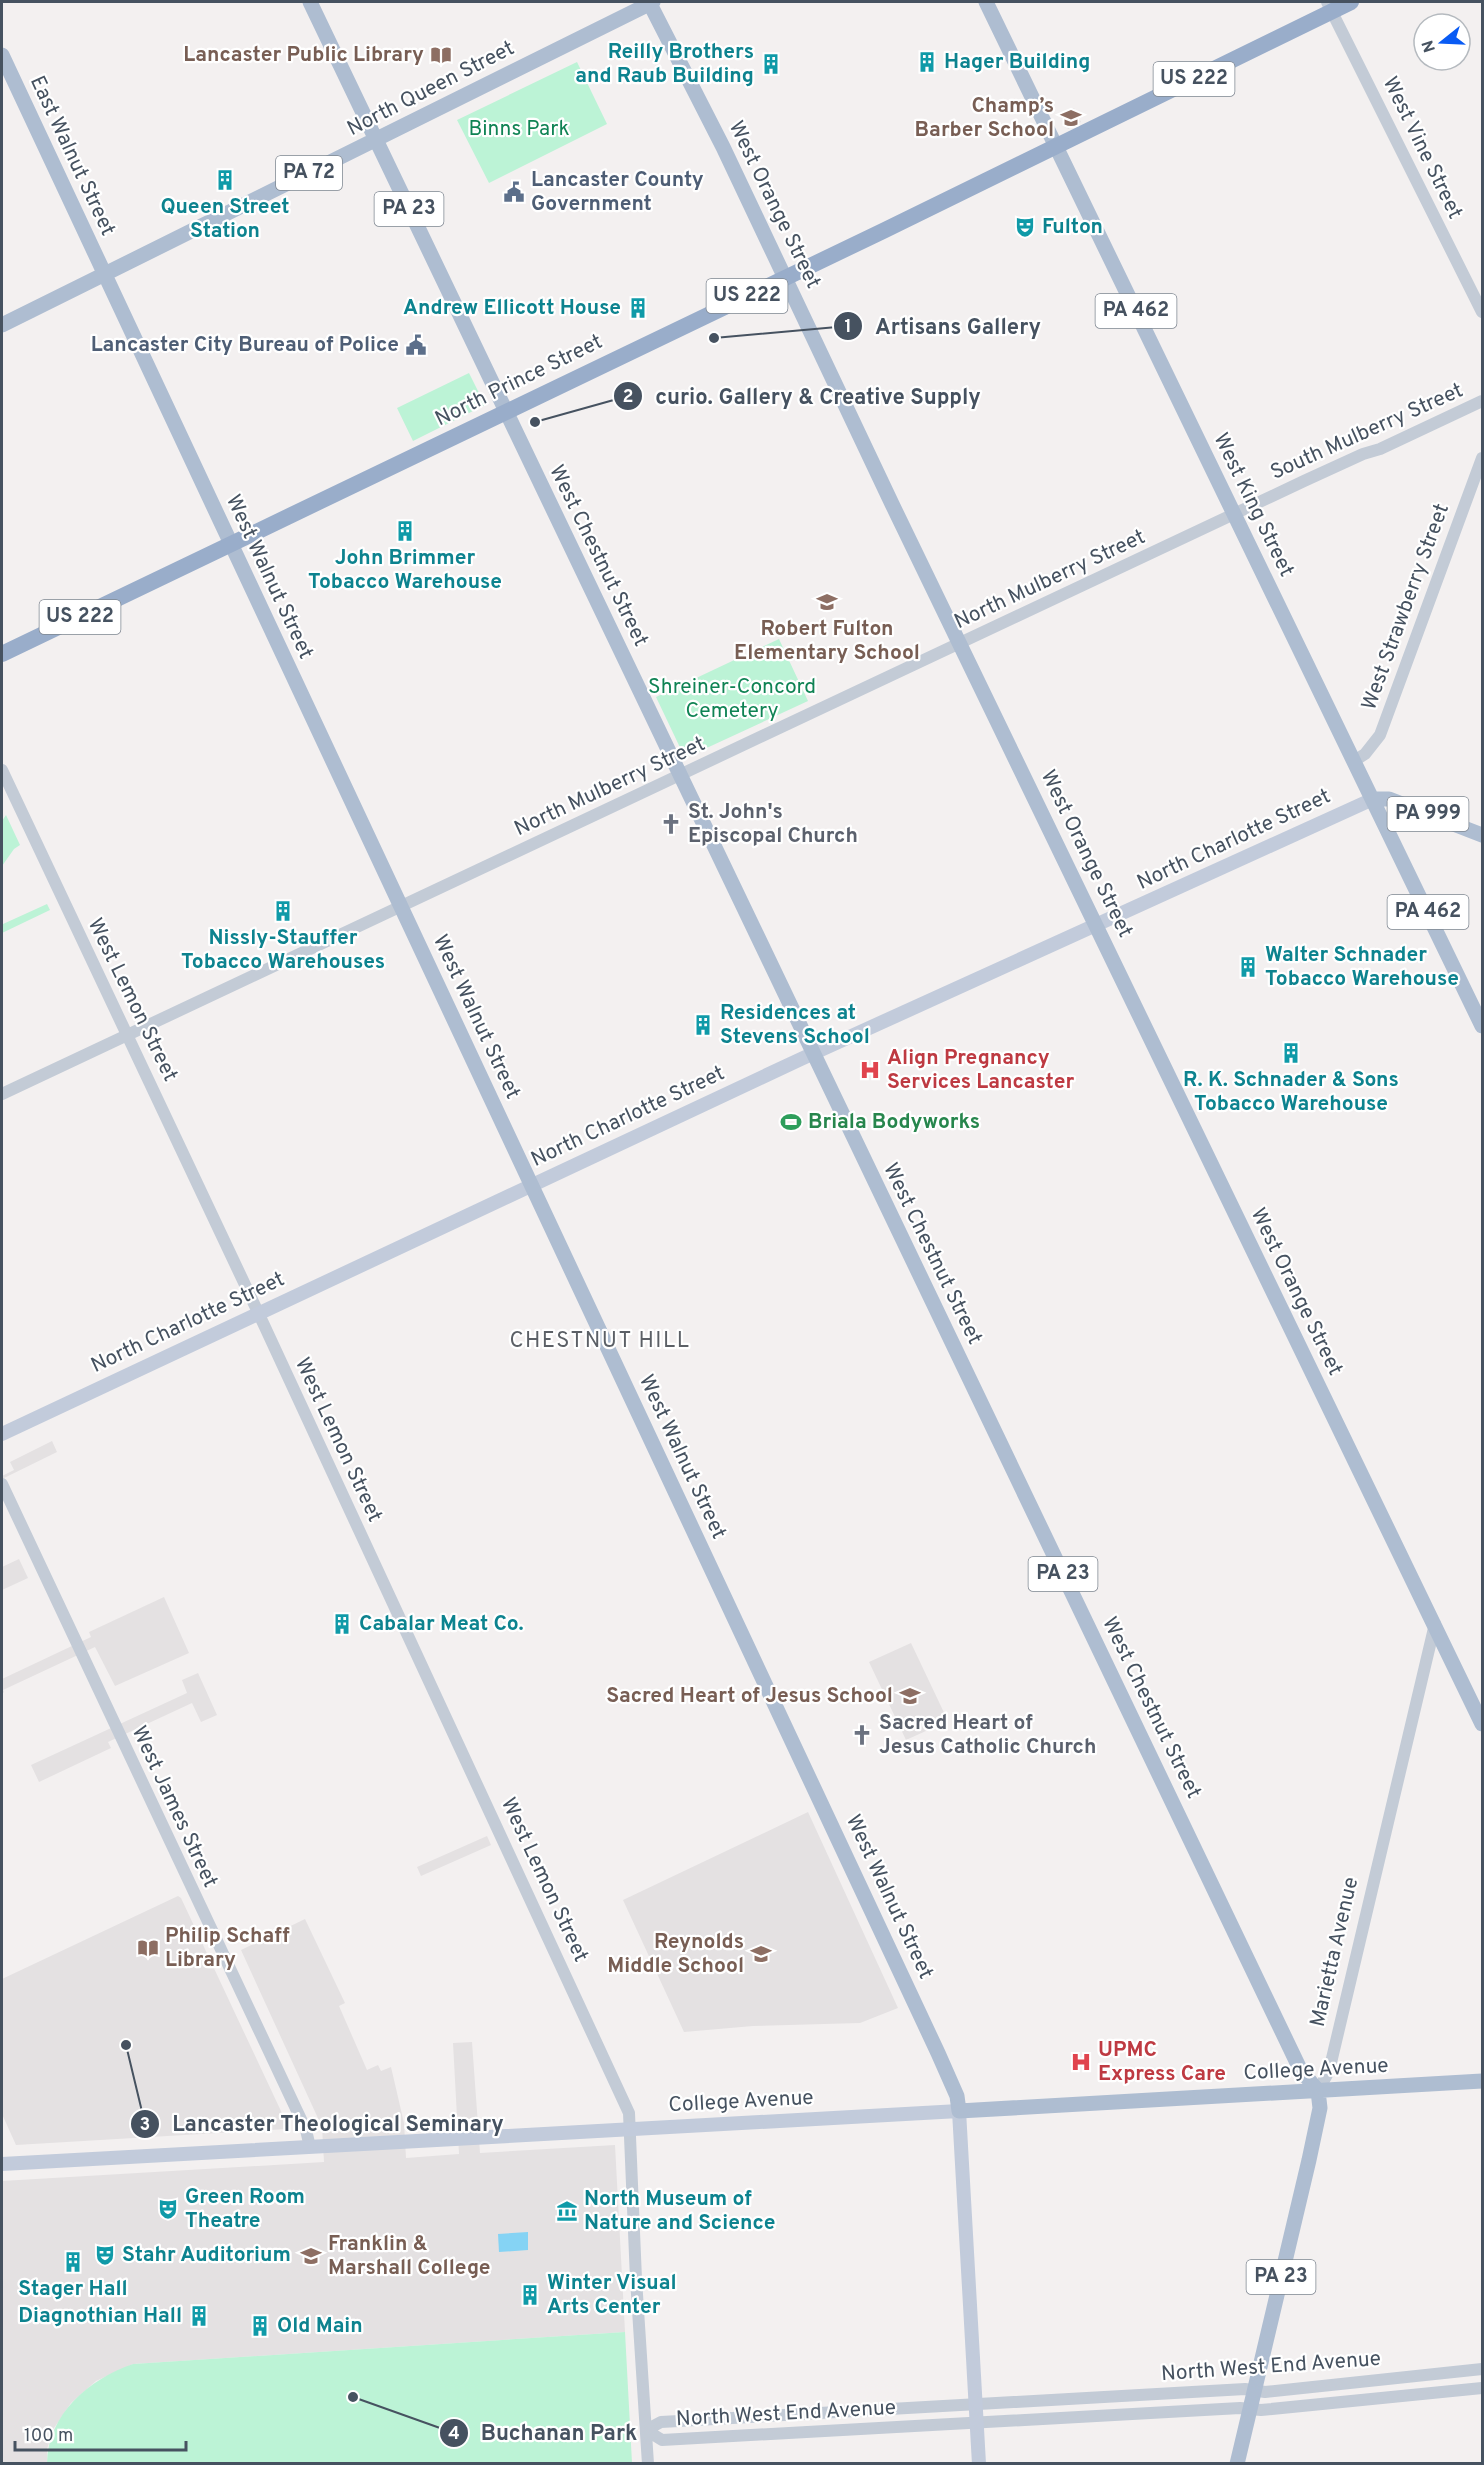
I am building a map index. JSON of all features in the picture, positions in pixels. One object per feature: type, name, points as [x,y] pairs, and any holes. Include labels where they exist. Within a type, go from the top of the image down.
[{"type":"highway","name":"US 222","points":[[1056,147],[1330,6],[1351,2]]},
{"type":"highway","name":"North Prince Street","points":[[2,654],[1056,147]]},
{"type":"main road","name":"PA 23","points":[[310,2],[376,139]]},
{"type":"main road","name":"North Queen Street","points":[[2,325],[651,2]]},
{"type":"main road","name":"West Orange Street","points":[[651,2],[723,147],[1226,1198],[1482,1724]]},
{"type":"main road","name":"West King Street","points":[[986,2],[1482,1026]]},
{"type":"main road","name":"East Walnut Street","points":[[2,55],[105,274]]},
{"type":"main road","name":"West Chestnut Street","points":[[376,139],[1300,2069],[1318,2091]]},
{"type":"main road","name":"West Walnut Street","points":[[105,274],[957,2096],[979,2463]]},
{"type":"main road","name":"North Charlotte Street","points":[[2,1434],[813,1054],[1373,799]]},
{"type":"main road","name":"PA 999","points":[[1373,799],[1389,799],[1482,835]]},
{"type":"main road","name":"College Avenue","points":[[2,2164],[1482,2081]]},
{"type":"main road","name":"Marietta Avenue","points":[[1237,2463],[1320,2108],[1318,2091]]},
{"type":"street","name":"West Vine Street","points":[[1330,6],[1482,312]]},
{"type":"street","name":"South Mulberry Street","points":[[1234,514],[1482,401]]},
{"type":"street","name":"West Strawberry Street","points":[[1354,761],[1365,754],[1380,735],[1482,458]]},
{"type":"street","name":"North Mulberry Street","points":[[2,1094],[1234,514]]},
{"type":"street","name":"West Lemon Street","points":[[2,770],[258,1314],[629,2113],[648,2463]]},
{"type":"street","name":"West James Street","points":[[2,1484],[306,2130],[310,2147]]},
{"type":"street","name":"Marietta Avenue","points":[[1318,2091],[1329,2071],[1435,1624]]},
{"type":"street","name":"North West End Avenue","points":[[1482,2369],[1265,2392],[1254,2390],[661,2422],[646,2430],[662,2440],[1261,2410],[1482,2388]]},
{"type":"shaded area","name":"Champ’s Barber School","points":[[1074,108],[1081,122],[1068,129],[1061,114]]},
{"type":"shaded area","points":[[52,1441],[57,1452],[2,1479],[2,1476],[14,1470],[10,1462]]},
{"type":"shaded area","points":[[19,1559],[28,1578],[2,1590],[2,1567]]},
{"type":"shaded area","points":[[164,1597],[189,1653],[115,1686],[95,1647],[3,1690],[2,1694],[2,1679],[91,1637],[89,1632]]},
{"type":"shaded area","name":"Sacred Heart of Jesus School","points":[[911,1643],[948,1721],[906,1740],[869,1662]]},
{"type":"shaded area","points":[[198,1673],[217,1715],[201,1722],[192,1703],[108,1742],[111,1748],[39,1782],[31,1765],[187,1693],[182,1680]]},
{"type":"shaded area","name":"Reynolds Middle School","points":[[808,1812],[898,2008],[860,2023],[753,2026],[684,2032],[623,1900]]},
{"type":"shaded area","points":[[487,1836],[491,1845],[421,1876],[417,1867]]},
{"type":"shaded area","points":[[178,1896],[181,1898],[288,2126],[286,2129],[16,2145],[2,2114],[2,1979]]},
{"type":"shaded area","name":"Franklin & Marshall College","points":[[305,1919],[345,2003],[339,2006],[367,2070],[378,2065],[381,2071],[391,2067],[404,2123],[406,2158],[459,2154],[453,2043],[472,2042],[480,2153],[615,2145],[625,2332],[133,2364],[96,2381],[71,2403],[54,2428],[47,2449],[47,2463],[2,2464],[2,2181],[324,2162],[322,2127],[241,1950]]},
{"type":"green space","name":"Binns Park","points":[[577,62],[607,124],[489,183],[457,120]]},
{"type":"green space","points":[[469,373],[485,405],[413,441],[397,408]]},
{"type":"green space","name":"Shreiner-Concord Cemetery","points":[[779,639],[808,701],[685,758],[656,697]]},
{"type":"green space","points":[[6,815],[20,845],[14,849],[2,866],[2,821]]},
{"type":"green space","points":[[47,904],[50,910],[2,933],[2,922],[3,924]]},
{"type":"green space","points":[[625,2332],[632,2463],[47,2463],[49,2445],[55,2429],[63,2414],[74,2401],[101,2379],[133,2364]]},
{"type":"water","points":[[528,2232],[528,2250],[499,2252],[498,2234]]},
{"type":"place","name":"Lancaster Public Library","points":[[441,55]]},
{"type":"place","name":"Hager Building","points":[[927,62]]},
{"type":"place","name":"Reilly Brothers and Raub Building","points":[[771,64]]},
{"type":"place","name":"Champ’s Barber School","points":[[1071,118]]},
{"type":"place","name":"Queen Street Station","points":[[225,180]]},
{"type":"place","name":"Lancaster County Government","points":[[514,192]]},
{"type":"place","name":"Fulton","points":[[1025,227]]},
{"type":"place","name":"Andrew Ellicott House","points":[[638,308]]},
{"type":"place","name":"Artisans Gallery","points":[[714,338]]},
{"type":"place","name":"Lancaster City Bureau of Police","points":[[416,345]]},
{"type":"place","name":"curio. Gallery & Creative Supply","points":[[535,422]]},
{"type":"place","name":"John Brimmer Tobacco Warehouse","points":[[405,531]]},
{"type":"place","name":"Robert Fulton Elementary School","points":[[827,602]]},
{"type":"place","name":"St. John's Episcopal Church","points":[[671,824]]},
{"type":"place","name":"Nissly-Stauffer Tobacco Warehouses","points":[[283,911]]},
{"type":"place","name":"Walter Schnader Tobacco Warehouse","points":[[1248,967]]},
{"type":"place","name":"Residences at Stevens School","points":[[703,1025]]},
{"type":"place","name":"R. K. Schnader & Sons Tobacco Warehouse","points":[[1291,1053]]},
{"type":"place","name":"Align Pregnancy Services Lancaster","points":[[870,1070]]},
{"type":"place","name":"Briala Bodyworks","points":[[791,1122]]},
{"type":"place","name":"Cabalar Meat Co.","points":[[342,1624]]},
{"type":"place","name":"Sacred Heart of Jesus School","points":[[910,1696]]},
{"type":"place","name":"Sacred Heart of Jesus Catholic Church","points":[[862,1735]]},
{"type":"place","name":"Philip Schaff Library","points":[[148,1948]]},
{"type":"place","name":"Reynolds Middle School","points":[[761,1954]]},
{"type":"place","name":"Lancaster Theological Seminary","points":[[126,2045]]},
{"type":"place","name":"UPMC Express Care","points":[[1081,2062]]},
{"type":"place","name":"Green Room Theatre","points":[[168,2209]]},
{"type":"place","name":"North Museum of Nature and Science","points":[[567,2211]]},
{"type":"place","name":"Stahr Auditorium","points":[[105,2255]]},
{"type":"place","name":"Franklin & Marshall College","points":[[311,2256]]},
{"type":"place","name":"Stager Hall","points":[[73,2262]]},
{"type":"place","name":"Winter Visual Arts Center","points":[[530,2295]]},
{"type":"place","name":"Diagnothian Hall","points":[[199,2316]]},
{"type":"place","name":"Old Main","points":[[260,2326]]},
{"type":"place","name":"Buchanan Park","points":[[353,2397]]},
{"type":"district","name":"CHESTNUT HILL","points":[[600,1341]]}]
